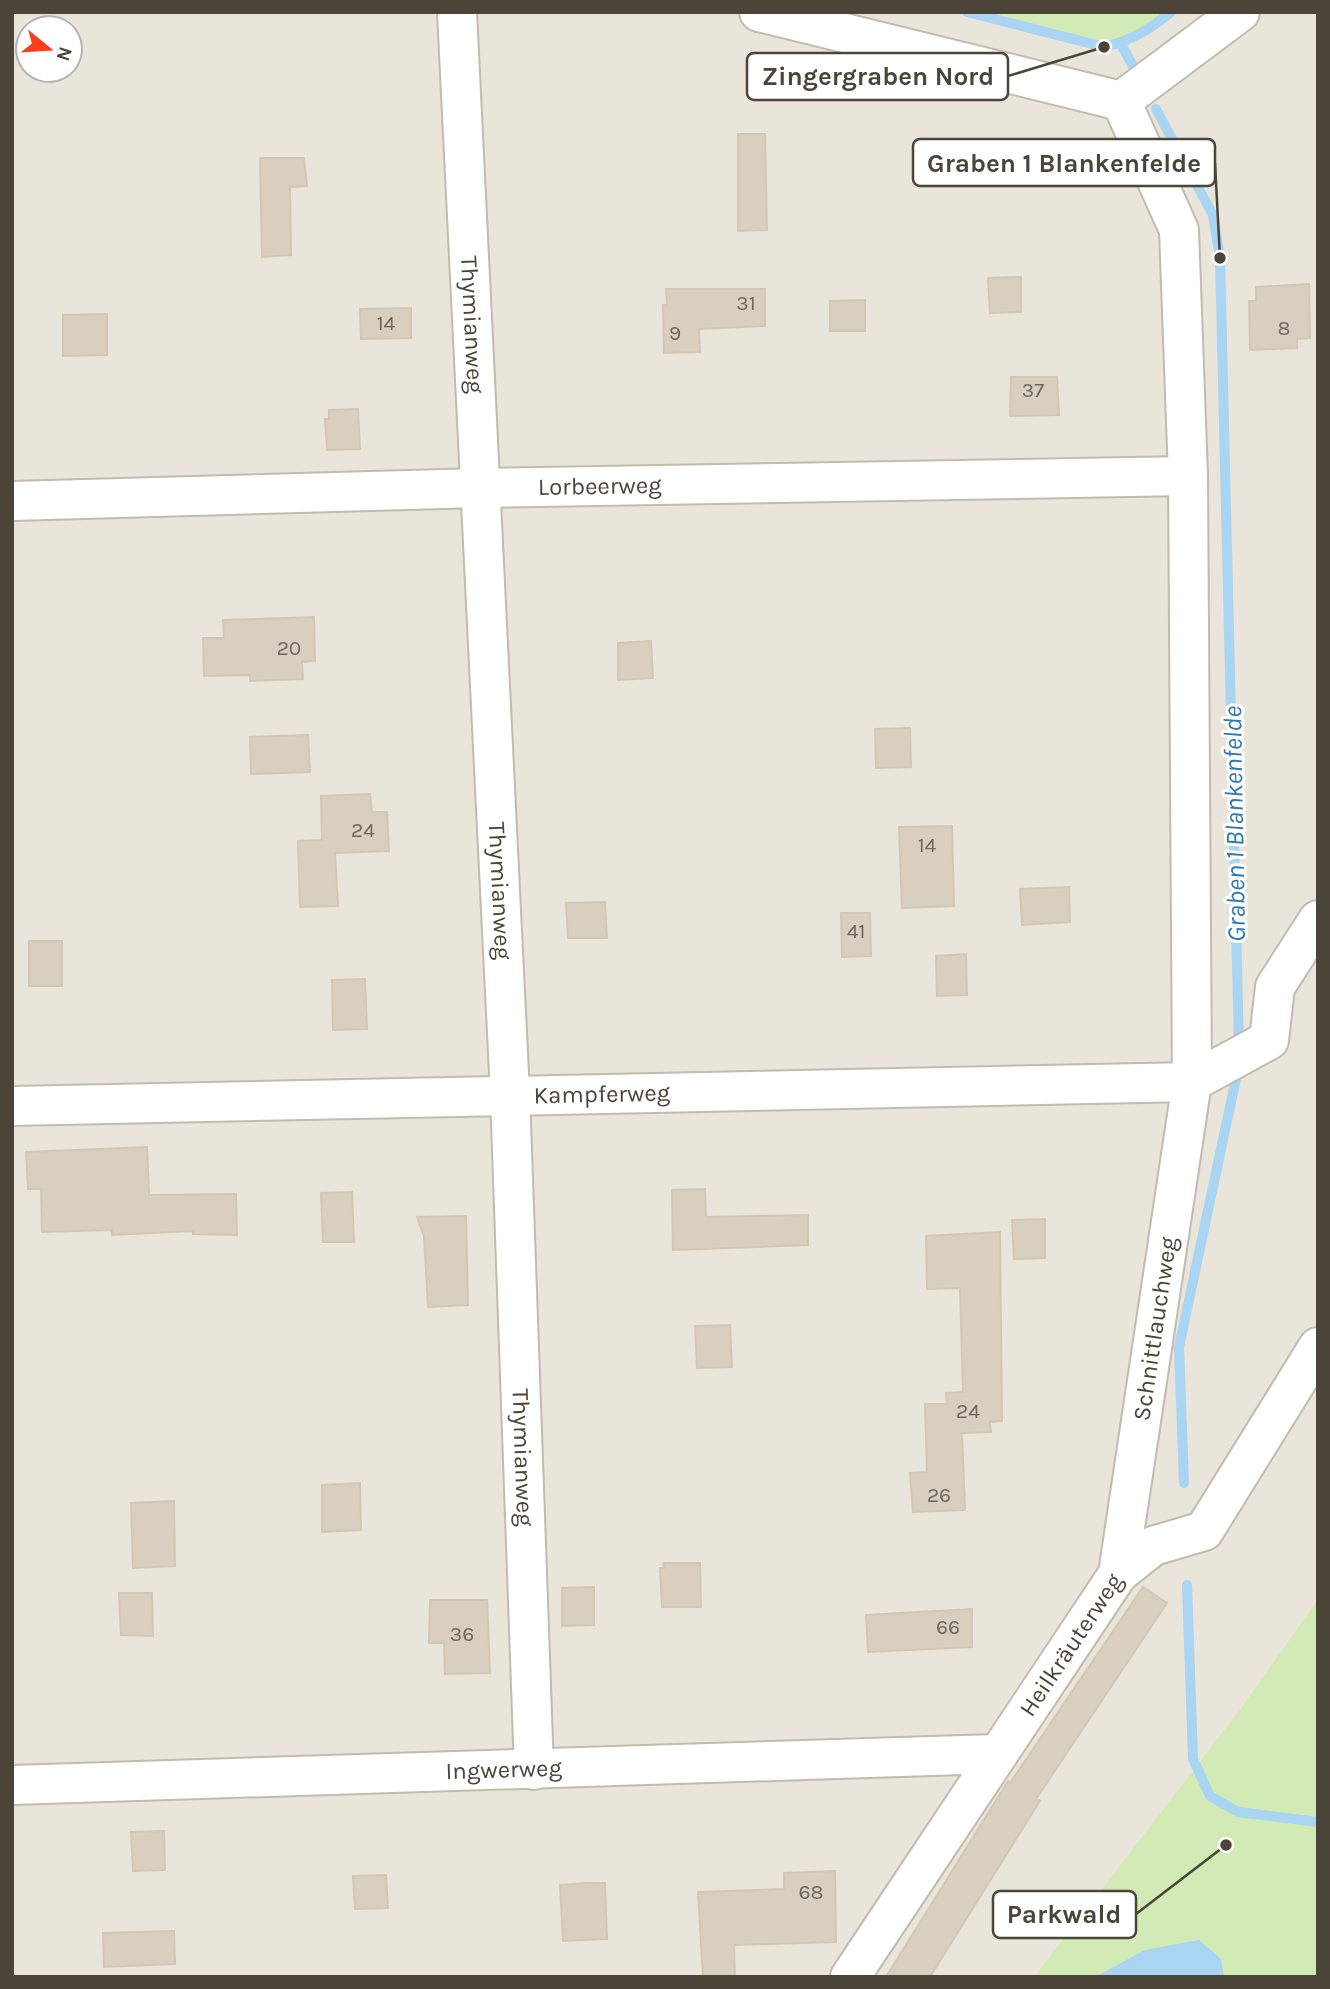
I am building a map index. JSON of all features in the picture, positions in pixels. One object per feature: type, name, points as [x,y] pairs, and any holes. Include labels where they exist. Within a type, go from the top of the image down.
[{"type":"lane","name":"Thymianweg","points":[[457,12],[510,1094],[534,1770]]},
{"type":"lane","points":[[758,12],[1121,101],[1240,12]]},
{"type":"lane","name":"Schnittlauchweg","points":[[1118,1574],[1192,1082],[1188,476],[1179,230],[1121,101]]},
{"type":"lane","name":"Lorbeerweg","points":[[12,501],[480,488],[1188,476]]},
{"type":"lane","points":[[1192,1082],[1269,1040],[1275,987],[1318,920]]},
{"type":"lane","name":"Kampferweg","points":[[12,1106],[1192,1082]]},
{"type":"lane","name":"Heilkräuterweg","points":[[850,1977],[1118,1574],[1153,1546],[1204,1531],[1318,1347]]},
{"type":"lane","name":"Ingwerweg","points":[[12,1785],[996,1754]]},
{"type":"shaded area","points":[[12,12],[967,12],[1104,47],[1147,31],[1171,12],[1318,12],[1318,1599],[1241,1708],[1034,1977],[12,1977]]},
{"type":"green space","points":[[967,12],[1171,12],[1140,34],[1104,47]]},
{"type":"green space","points":[[1318,1599],[1318,1977],[1034,1977],[1241,1708]]},
{"type":"water","points":[[1199,1940],[1221,1959],[1224,1977],[1095,1977],[1145,1950]]},
{"type":"building","points":[[738,134],[765,134],[767,230],[738,231]]},
{"type":"building","points":[[260,158],[304,158],[307,186],[290,187],[291,255],[262,257]]},
{"type":"building","points":[[1021,277],[1021,312],[990,313],[988,278]]},
{"type":"building","points":[[1309,284],[1310,338],[1297,339],[1297,348],[1250,350],[1249,301],[1256,301],[1256,287]]},
{"type":"building","points":[[666,289],[765,289],[765,326],[699,329],[700,352],[664,353],[663,305],[667,305]]},
{"type":"building","points":[[865,300],[865,331],[830,331],[830,301]]},
{"type":"building","points":[[411,308],[411,338],[361,339],[360,309]]},
{"type":"building","points":[[107,314],[107,355],[63,356],[63,315]]},
{"type":"building","points":[[1011,377],[1057,377],[1059,415],[1010,416]]},
{"type":"building","points":[[358,409],[360,449],[327,450],[325,419],[329,419],[329,410]]},
{"type":"building","points":[[314,617],[315,661],[302,662],[303,679],[250,681],[250,675],[204,676],[203,638],[224,638],[223,620]]},
{"type":"building","points":[[651,641],[653,678],[618,680],[618,643]]},
{"type":"building","points":[[910,728],[911,767],[876,768],[875,729]]},
{"type":"building","points":[[308,735],[310,772],[251,774],[250,737]]},
{"type":"building","points":[[370,794],[372,812],[387,812],[389,851],[335,853],[338,906],[300,907],[298,841],[322,840],[321,796]]},
{"type":"building","points":[[952,826],[954,906],[902,908],[899,827]]},
{"type":"building","points":[[1069,887],[1070,922],[1022,925],[1020,889]]},
{"type":"building","points":[[605,902],[607,938],[568,938],[566,903]]},
{"type":"building","points":[[841,913],[870,913],[871,956],[842,957]]},
{"type":"building","points":[[29,941],[62,941],[62,986],[29,986]]},
{"type":"building","points":[[966,954],[967,995],[937,996],[936,956]]},
{"type":"building","points":[[365,979],[367,1029],[333,1030],[332,980]]},
{"type":"building","points":[[147,1147],[149,1195],[236,1194],[237,1235],[193,1234],[193,1231],[112,1235],[112,1230],[42,1232],[41,1189],[28,1189],[26,1152]]},
{"type":"building","points":[[705,1189],[706,1217],[808,1215],[808,1245],[673,1250],[672,1190]]},
{"type":"building","points":[[352,1192],[354,1242],[323,1242],[321,1193]]},
{"type":"building","points":[[466,1216],[468,1305],[428,1307],[424,1236],[417,1217]]},
{"type":"building","points":[[1045,1219],[1045,1258],[1014,1259],[1012,1220]]},
{"type":"building","points":[[1000,1232],[1002,1421],[990,1422],[991,1432],[962,1433],[965,1510],[913,1512],[910,1473],[927,1472],[925,1404],[947,1404],[946,1393],[963,1392],[960,1288],[927,1289],[926,1236]]},
{"type":"building","points":[[730,1325],[732,1367],[697,1368],[695,1326]]},
{"type":"building","points":[[360,1483],[361,1530],[322,1532],[322,1485]]},
{"type":"building","points":[[174,1501],[175,1566],[133,1568],[131,1503]]},
{"type":"building","points":[[663,1563],[700,1563],[701,1607],[662,1607],[660,1568],[664,1568]]},
{"type":"building","points":[[594,1587],[594,1625],[562,1626],[562,1588]]},
{"type":"building","points":[[1143,1587],[1167,1603],[1036,1799],[1040,1801],[930,1977],[886,1977],[1008,1781],[1010,1783]]},
{"type":"building","points":[[119,1593],[152,1593],[153,1636],[121,1635]]},
{"type":"building","points":[[430,1600],[487,1600],[490,1673],[445,1674],[444,1643],[429,1643]]},
{"type":"building","points":[[972,1609],[972,1647],[868,1652],[866,1615]]},
{"type":"building","points":[[164,1831],[165,1870],[133,1871],[131,1832]]},
{"type":"building","points":[[835,1871],[836,1942],[734,1945],[735,1977],[703,1977],[698,1892],[784,1889],[784,1873]]},
{"type":"building","points":[[386,1875],[388,1908],[355,1909],[353,1876]]},
{"type":"building","points":[[605,1883],[607,1939],[563,1941],[560,1885]]},
{"type":"building","points":[[174,1931],[175,1964],[104,1967],[103,1933]]},
{"type":"waterway","points":[[967,12],[1104,47],[1140,34],[1171,12]]},
{"type":"waterway","name":"Graben 1 Blankenfelde","points":[[1121,44],[1134,68]]},
{"type":"waterway","name":"Graben 1 Blankenfelde","points":[[1156,109],[1213,215],[1220,258],[1239,1047]]},
{"type":"waterway","name":"Graben 1 Blankenfelde","points":[[1184,1483],[1179,1347],[1238,1069]]},
{"type":"waterway","name":"Graben 1 Blankenfelde","points":[[1187,1585],[1193,1759],[1210,1796],[1238,1812],[1318,1822]]},
{"type":"place","name":"Zingergraben Nord","points":[[1104,47]]},
{"type":"place","name":"Graben 1 Blankenfelde","points":[[1220,258]]},
{"type":"place","name":"Parkwald","points":[[1226,1845]]}]
